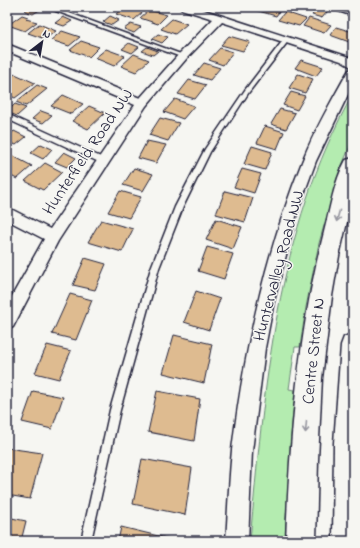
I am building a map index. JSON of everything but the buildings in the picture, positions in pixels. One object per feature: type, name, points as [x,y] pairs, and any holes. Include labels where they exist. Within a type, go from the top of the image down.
[{"type":"main road","name":"Centre Street N","points":[[301,541],[303,465],[314,347],[322,285],[334,233],[353,165]]},
{"type":"main road","points":[[348,541],[348,443],[353,345]]},
{"type":"street","points":[[185,7],[345,59],[353,66]]},
{"type":"street","name":"Hunterfield Road NW","points":[[7,321],[53,237],[142,103],[183,56],[220,18]]},
{"type":"street","points":[[7,48],[142,103]]},
{"type":"street","name":"Huntervalley Road NW","points":[[237,541],[242,451],[256,348],[266,301],[290,213],[309,161],[353,66]]},
{"type":"street","points":[[7,213],[53,237]]},
{"type":"lane","points":[[48,7],[183,56]]},
{"type":"lane","points":[[330,7],[353,14]]},
{"type":"lane","points":[[86,541],[115,410],[155,268],[179,207],[207,151],[247,91],[286,40]]},
{"type":"lane","points":[[7,116],[103,161]]},
{"type":"green space","points":[[353,94],[353,139],[340,170],[319,243],[306,307],[300,347],[295,347],[289,389],[295,390],[290,445],[285,541],[250,541],[268,369],[290,255],[306,200],[327,146]]}]
